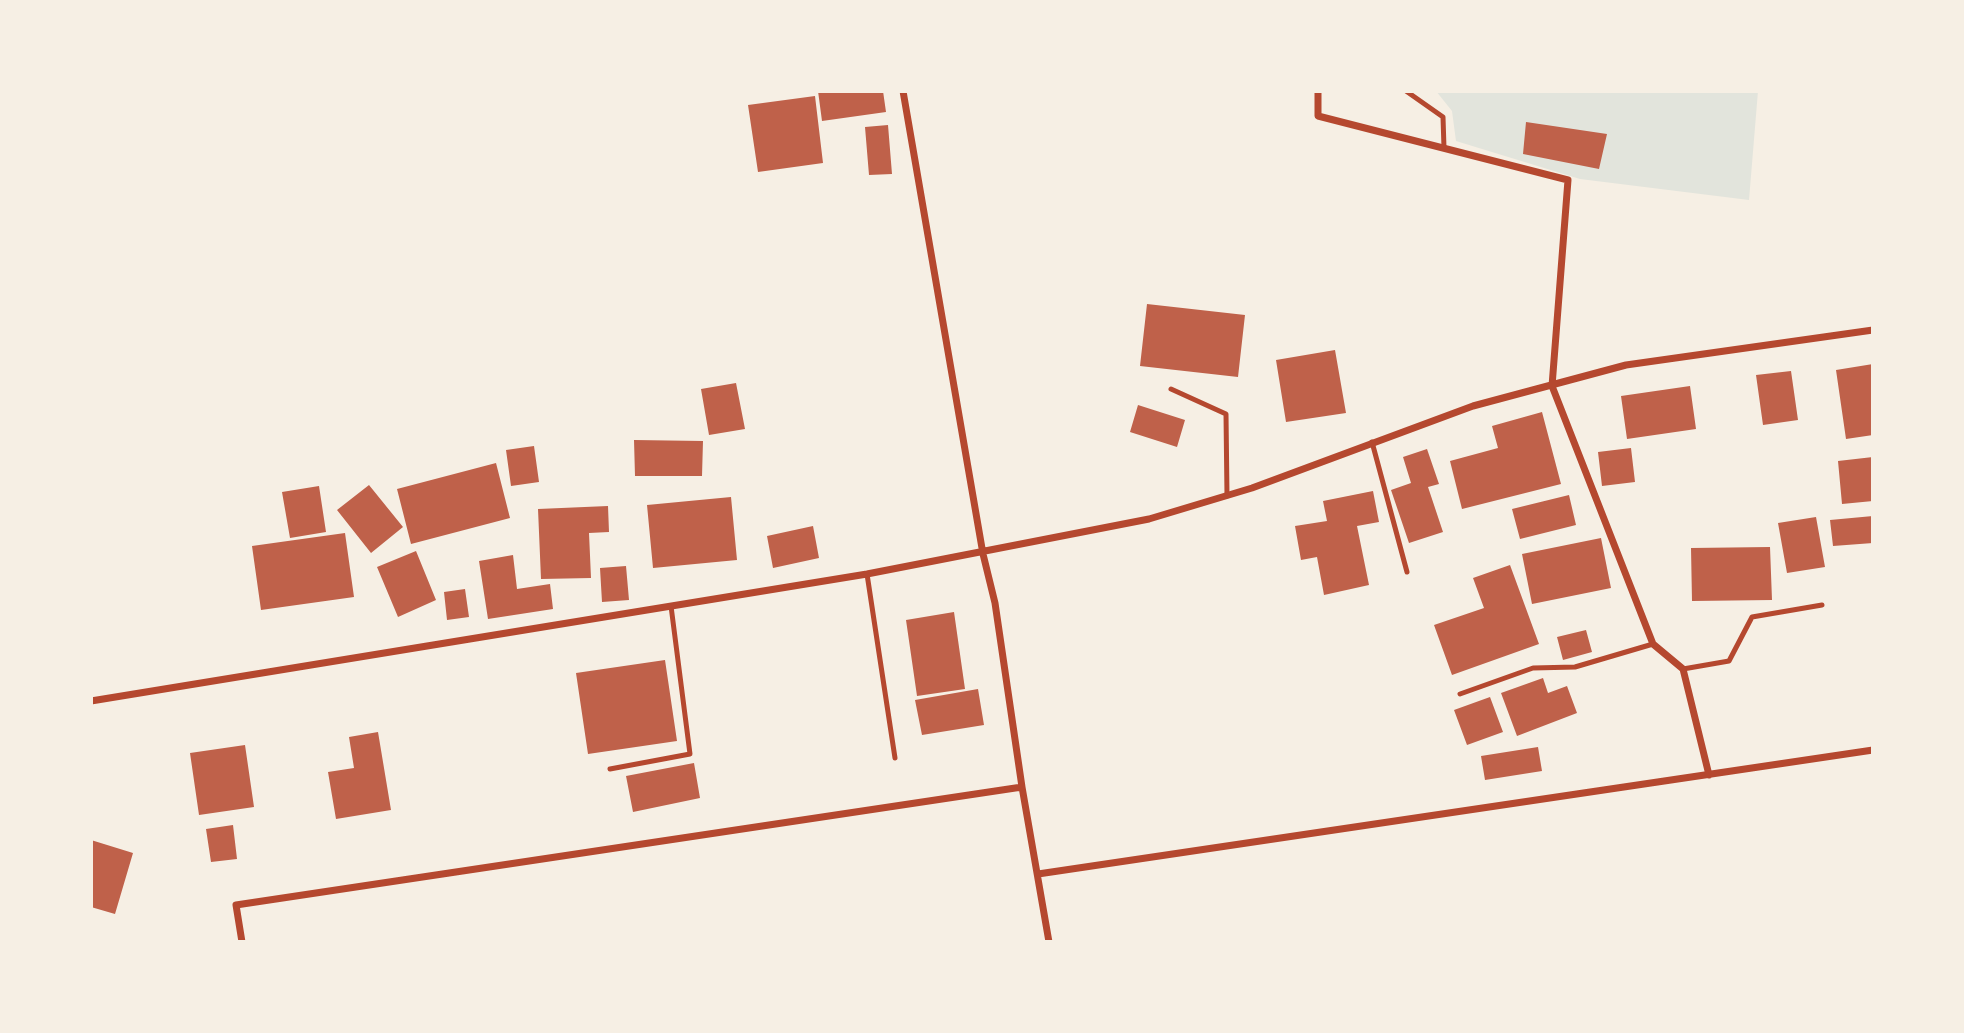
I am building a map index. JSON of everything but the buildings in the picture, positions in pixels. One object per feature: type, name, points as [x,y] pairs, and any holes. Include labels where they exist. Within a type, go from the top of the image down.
[{"type":"street","points":[[903,91],[983,554],[995,603],[1022,787],[1049,942]]},
{"type":"street","points":[[1318,91],[1318,116],[1568,180],[1552,386],[1653,644],[1683,669],[1709,775]]},
{"type":"street","points":[[91,701],[983,554],[1149,519],[1227,496],[1473,407],[1626,365],[1873,330]]},
{"type":"street","points":[[1038,874],[1873,750]]},
{"type":"street","points":[[242,942],[236,905],[1022,787]]},
{"type":"lane","points":[[1406,91],[1443,117],[1444,148]]},
{"type":"lane","points":[[1171,389],[1226,414],[1227,496]]},
{"type":"lane","points":[[1372,442],[1407,572]]},
{"type":"lane","points":[[867,575],[895,758]]},
{"type":"lane","points":[[1683,669],[1729,661],[1752,617],[1822,605]]},
{"type":"lane","points":[[610,769],[690,754],[671,606]]},
{"type":"lane","points":[[1460,694],[1533,668],[1575,667],[1653,644]]},
{"type":"shaded area","points":[[1436,91],[1758,91],[1749,200],[1580,179],[1456,141],[1452,111]]}]
